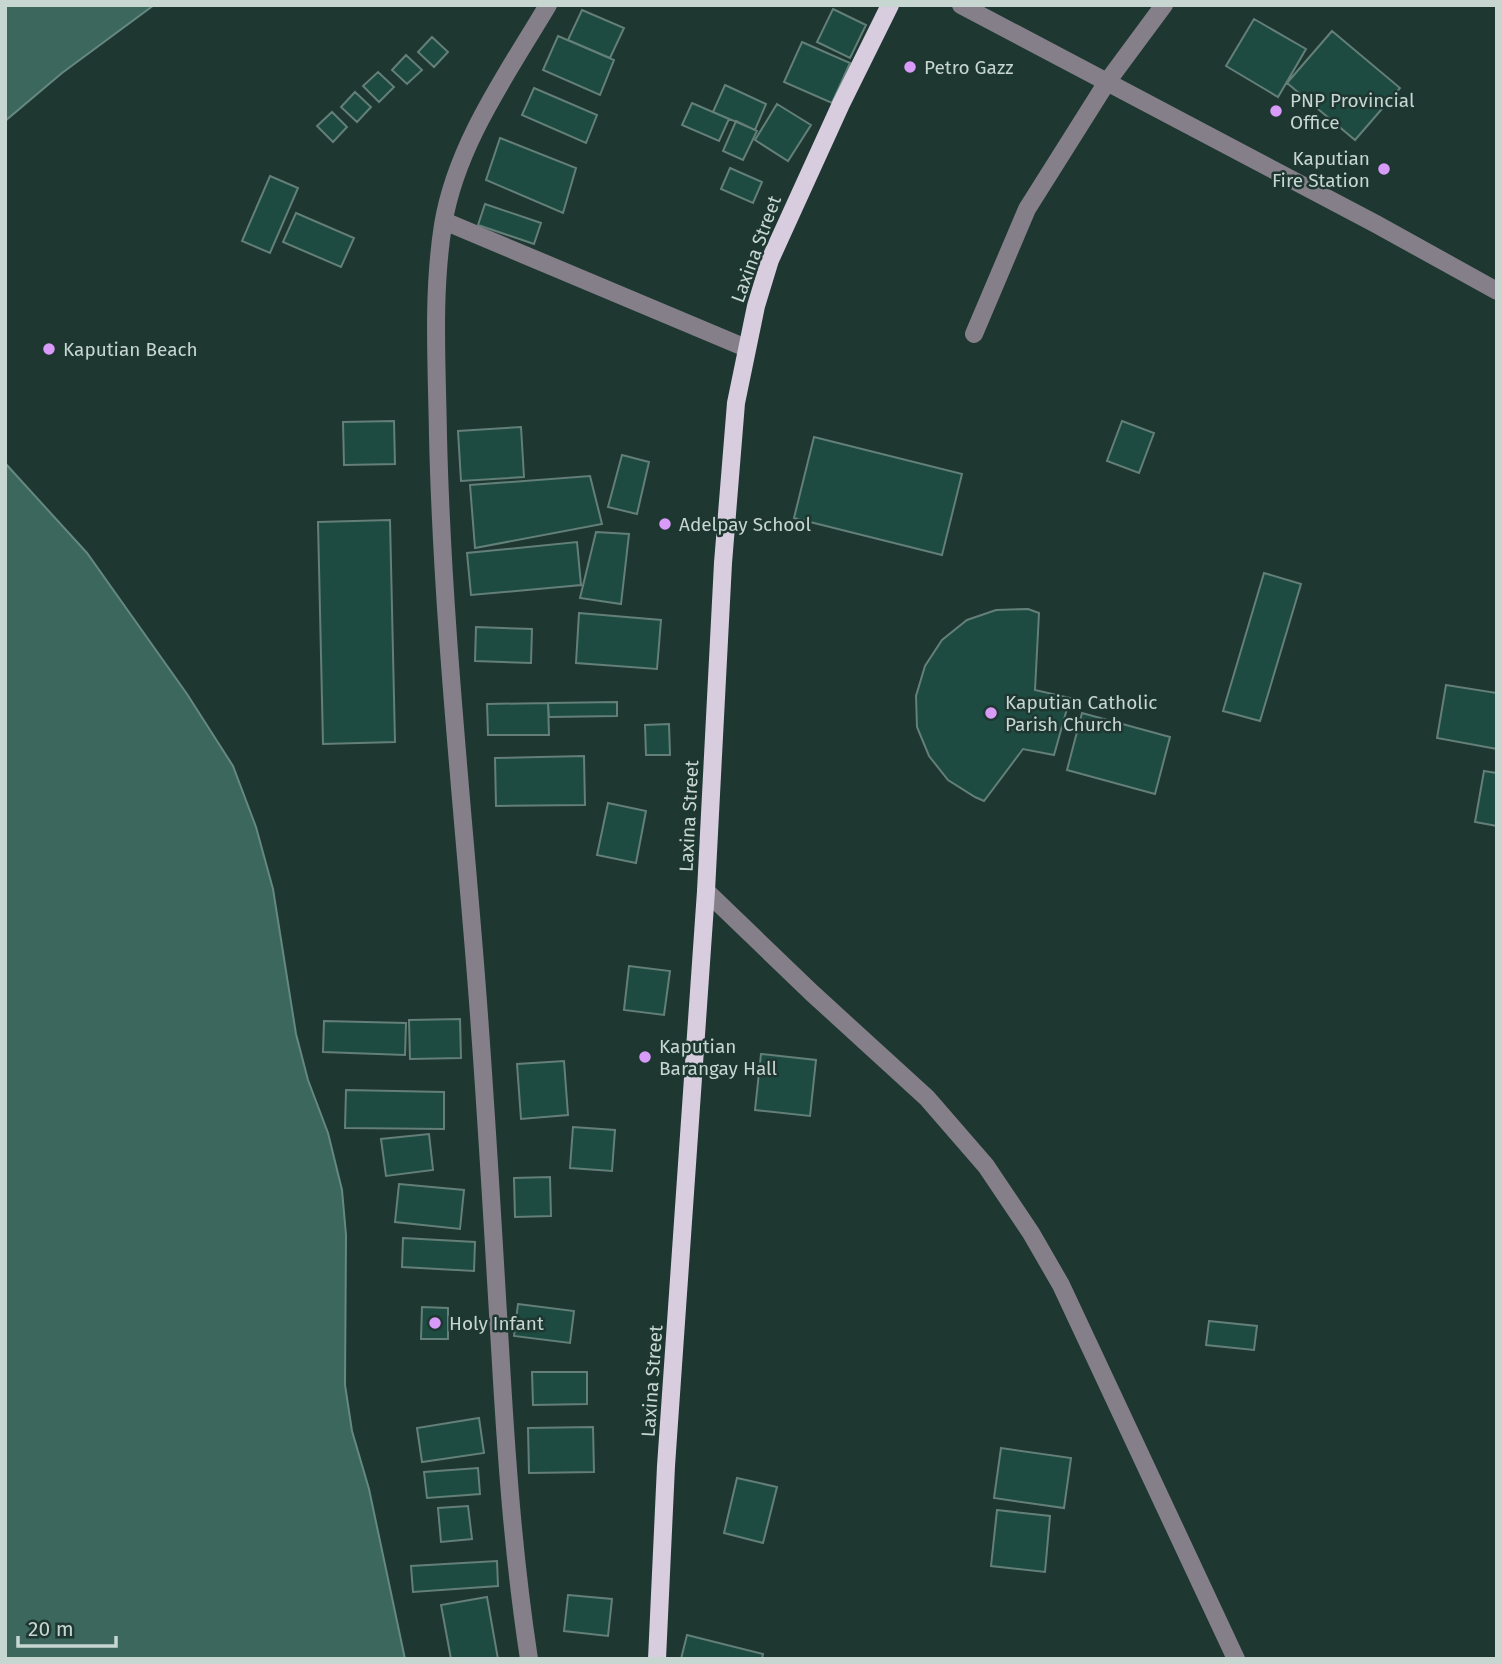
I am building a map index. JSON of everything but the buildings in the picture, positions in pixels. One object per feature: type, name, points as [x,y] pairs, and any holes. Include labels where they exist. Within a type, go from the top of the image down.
[{"type":"main road","name":"Laxina Street","points":[[657,1659],[666,1466],[706,891],[729,464],[736,402],[756,306],[775,248],[890,5]]},
{"type":"street","points":[[529,1659],[513,1548],[475,955],[448,639],[436,342],[437,282],[444,221],[458,171],[477,126],[548,5]]},
{"type":"street","points":[[961,5],[1376,223],[1497,291]]},
{"type":"street","points":[[974,334],[1027,209],[1107,82],[1164,5]]},
{"type":"street","points":[[444,221],[746,348]]},
{"type":"street","points":[[706,891],[927,1098],[986,1166],[1061,1284],[1236,1659]]},
{"type":"shaded area","points":[[5,5],[154,5],[62,73],[5,121]]},
{"type":"shaded area","points":[[5,463],[87,553],[187,694],[233,766],[256,827],[273,889],[296,1034],[308,1080],[328,1133],[342,1190],[346,1235],[345,1385],[352,1431],[369,1489],[405,1659],[5,1659]]},
{"type":"place","name":"Petro Gazz","points":[[910,67]]},
{"type":"place","name":"PNP Provincial Office","points":[[1276,111]]},
{"type":"place","name":"Kaputian Fire Station","points":[[1384,169]]},
{"type":"place","name":"Kaputian Beach","points":[[49,349]]},
{"type":"place","name":"Adelpay School","points":[[665,524]]},
{"type":"place","name":"Kaputian Catholic Parish Church","points":[[991,713]]},
{"type":"place","name":"Kaputian Barangay Hall","points":[[645,1057]]},
{"type":"place","name":"Holy Infant","points":[[435,1323]]}]
